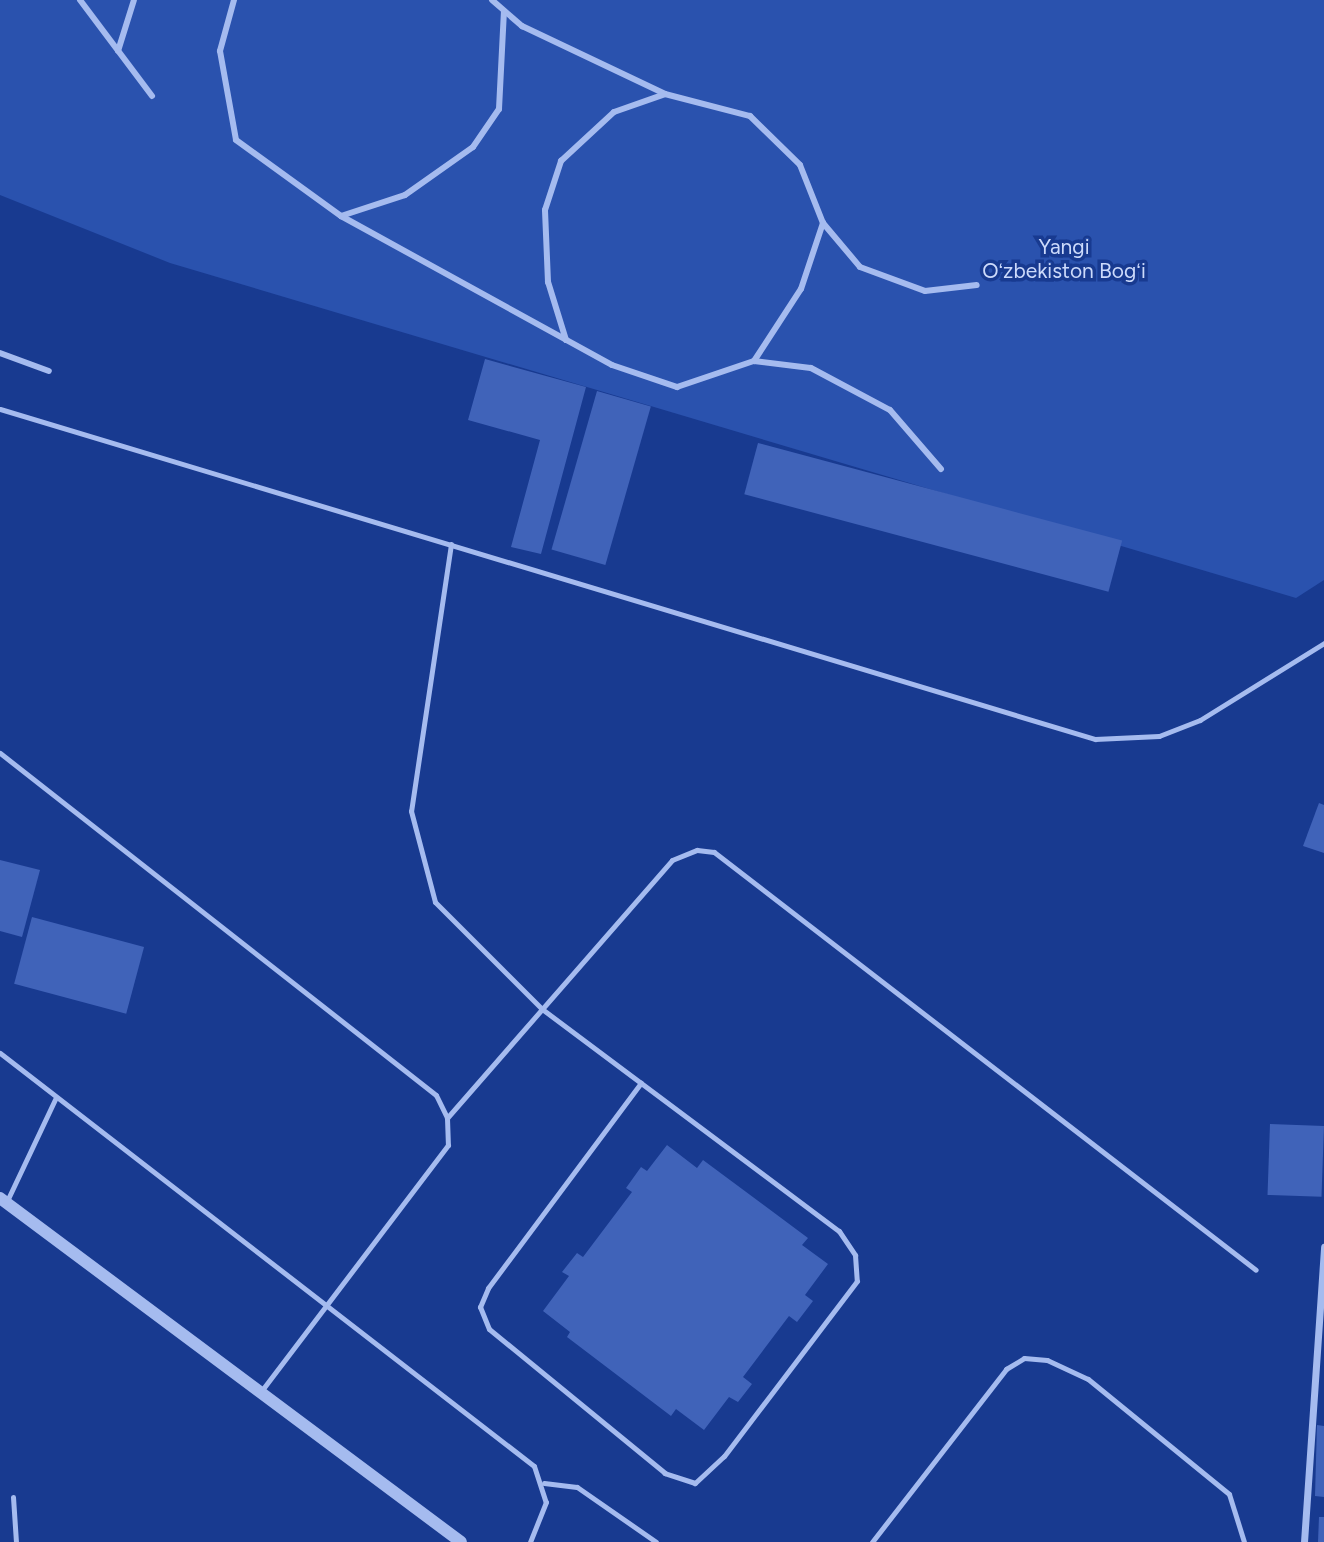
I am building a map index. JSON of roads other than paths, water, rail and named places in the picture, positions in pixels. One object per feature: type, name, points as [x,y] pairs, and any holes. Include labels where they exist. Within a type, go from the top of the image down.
[{"type":"street","points":[[80,0],[152,96]]},
{"type":"street","points":[[118,51],[134,0]]},
{"type":"street","points":[[234,0],[220,51],[236,140],[341,216],[612,365],[677,387],[754,361],[811,368],[890,410],[941,469]]},
{"type":"street","points":[[492,0],[522,26],[665,94],[750,116],[800,165],[823,223],[860,267],[925,291],[977,285]]},
{"type":"street","points":[[341,216],[405,195],[473,148],[499,108],[504,10]]},
{"type":"street","points":[[566,340],[548,282],[545,210],[561,161],[614,112],[665,94]]},
{"type":"street","points":[[754,361],[801,289],[823,223]]},
{"type":"street","points":[[0,353],[49,371]]},
{"type":"street","points":[[3,1200],[461,1542]]},
{"type":"street","points":[[1304,1542],[1324,1247]]},
{"type":"lane","points":[[0,409],[1095,739],[1159,736],[1200,720],[1324,643]]},
{"type":"lane","points":[[452,544],[411,811],[421,869],[435,902],[542,1009],[641,1083],[839,1231],[855,1255],[857,1281],[724,1456],[695,1483],[666,1473],[489,1329],[480,1307],[488,1288],[641,1083]]},
{"type":"lane","points":[[0,753],[436,1095],[447,1118],[447,1145],[260,1393]]},
{"type":"lane","points":[[447,1118],[673,860],[697,850],[714,852],[1256,1270]]},
{"type":"lane","points":[[0,1053],[324,1309],[534,1466],[544,1483],[546,1502],[530,1542]]},
{"type":"lane","points":[[3,1200],[56,1097]]},
{"type":"lane","points":[[872,1542],[1006,1369],[1024,1358],[1047,1360],[1088,1379],[1229,1494],[1244,1542]]},
{"type":"lane","points":[[544,1483],[577,1487],[656,1542]]},
{"type":"lane","points":[[13,1497],[16,1542]]},
{"type":"park label","name":"Yangi Oʻzbekiston Bogʻi","points":[[1064,259]]}]
